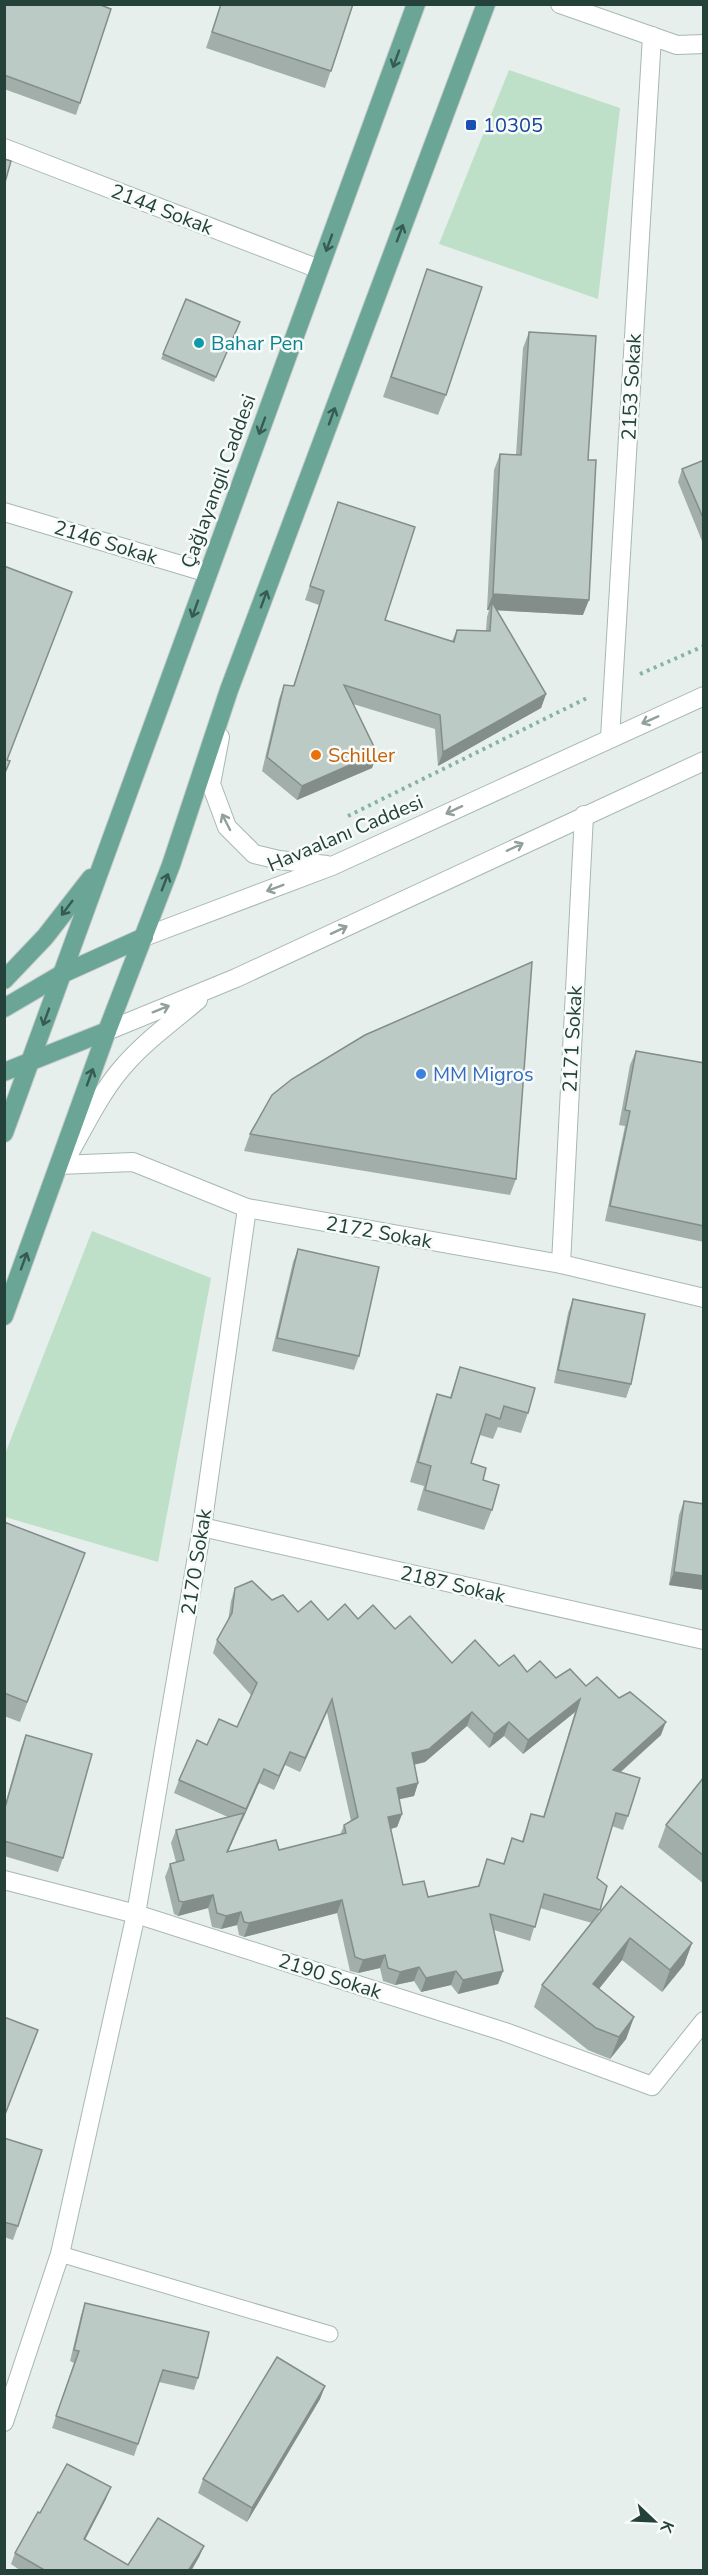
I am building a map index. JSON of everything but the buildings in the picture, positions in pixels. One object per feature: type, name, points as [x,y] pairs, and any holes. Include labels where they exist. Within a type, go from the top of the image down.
[{"type":"main road","name":"Çağlayangil Caddesi","points":[[4,1133],[416,4]]},
{"type":"main road","points":[[4,1316],[61,1164],[106,1031],[171,865],[230,690],[486,4]]},
{"type":"main road","points":[[4,980],[45,937],[103,862]]},
{"type":"main road","name":"Havaalanı Caddesi","points":[[4,1008],[62,974],[144,937]]},
{"type":"main road","points":[[4,1072],[106,1031]]},
{"type":"street","points":[[560,4],[677,45],[704,44]]},
{"type":"street","name":"2153 Sokak","points":[[610,738],[652,36]]},
{"type":"street","name":"2144 Sokak","points":[[4,148],[319,270]]},
{"type":"street","name":"2146 Sokak","points":[[4,512],[208,573]]},
{"type":"street","points":[[230,690],[211,783],[227,827],[254,854],[279,860],[332,866]]},
{"type":"street","name":"Havaalanı Caddesi","points":[[144,937],[332,866],[704,696]]},
{"type":"street","points":[[106,1031],[211,989],[704,761]]},
{"type":"street","name":"2171 Sokak","points":[[561,1264],[584,815]]},
{"type":"street","points":[[61,1164],[97,1103],[122,1068],[147,1043],[211,989]]},
{"type":"street","name":"2172 Sokak","points":[[61,1164],[133,1162],[247,1208],[561,1264],[704,1298]]},
{"type":"street","name":"2170 Sokak","points":[[4,2422],[60,2254],[136,1914],[202,1527],[247,1208]]},
{"type":"street","name":"2187 Sokak","points":[[202,1527],[704,1641]]},
{"type":"street","name":"2190 Sokak","points":[[4,1880],[136,1914],[505,2032],[652,2086],[704,2021]]},
{"type":"lane","points":[[60,2254],[330,2334]]},
{"type":"path","points":[[348,816],[614,686],[704,646]]},
{"type":"green space","points":[[509,70],[620,108],[598,299],[439,244]]},
{"type":"green space","points":[[92,1231],[211,1278],[158,1562],[5,1517],[5,1454]]},
{"type":"place","name":"10305","points":[[471,125]]},
{"type":"place","name":"Bahar Pen","points":[[199,343]]},
{"type":"place","name":"Schiller","points":[[316,755]]},
{"type":"place","name":"MM Migros","points":[[421,1074]]}]
